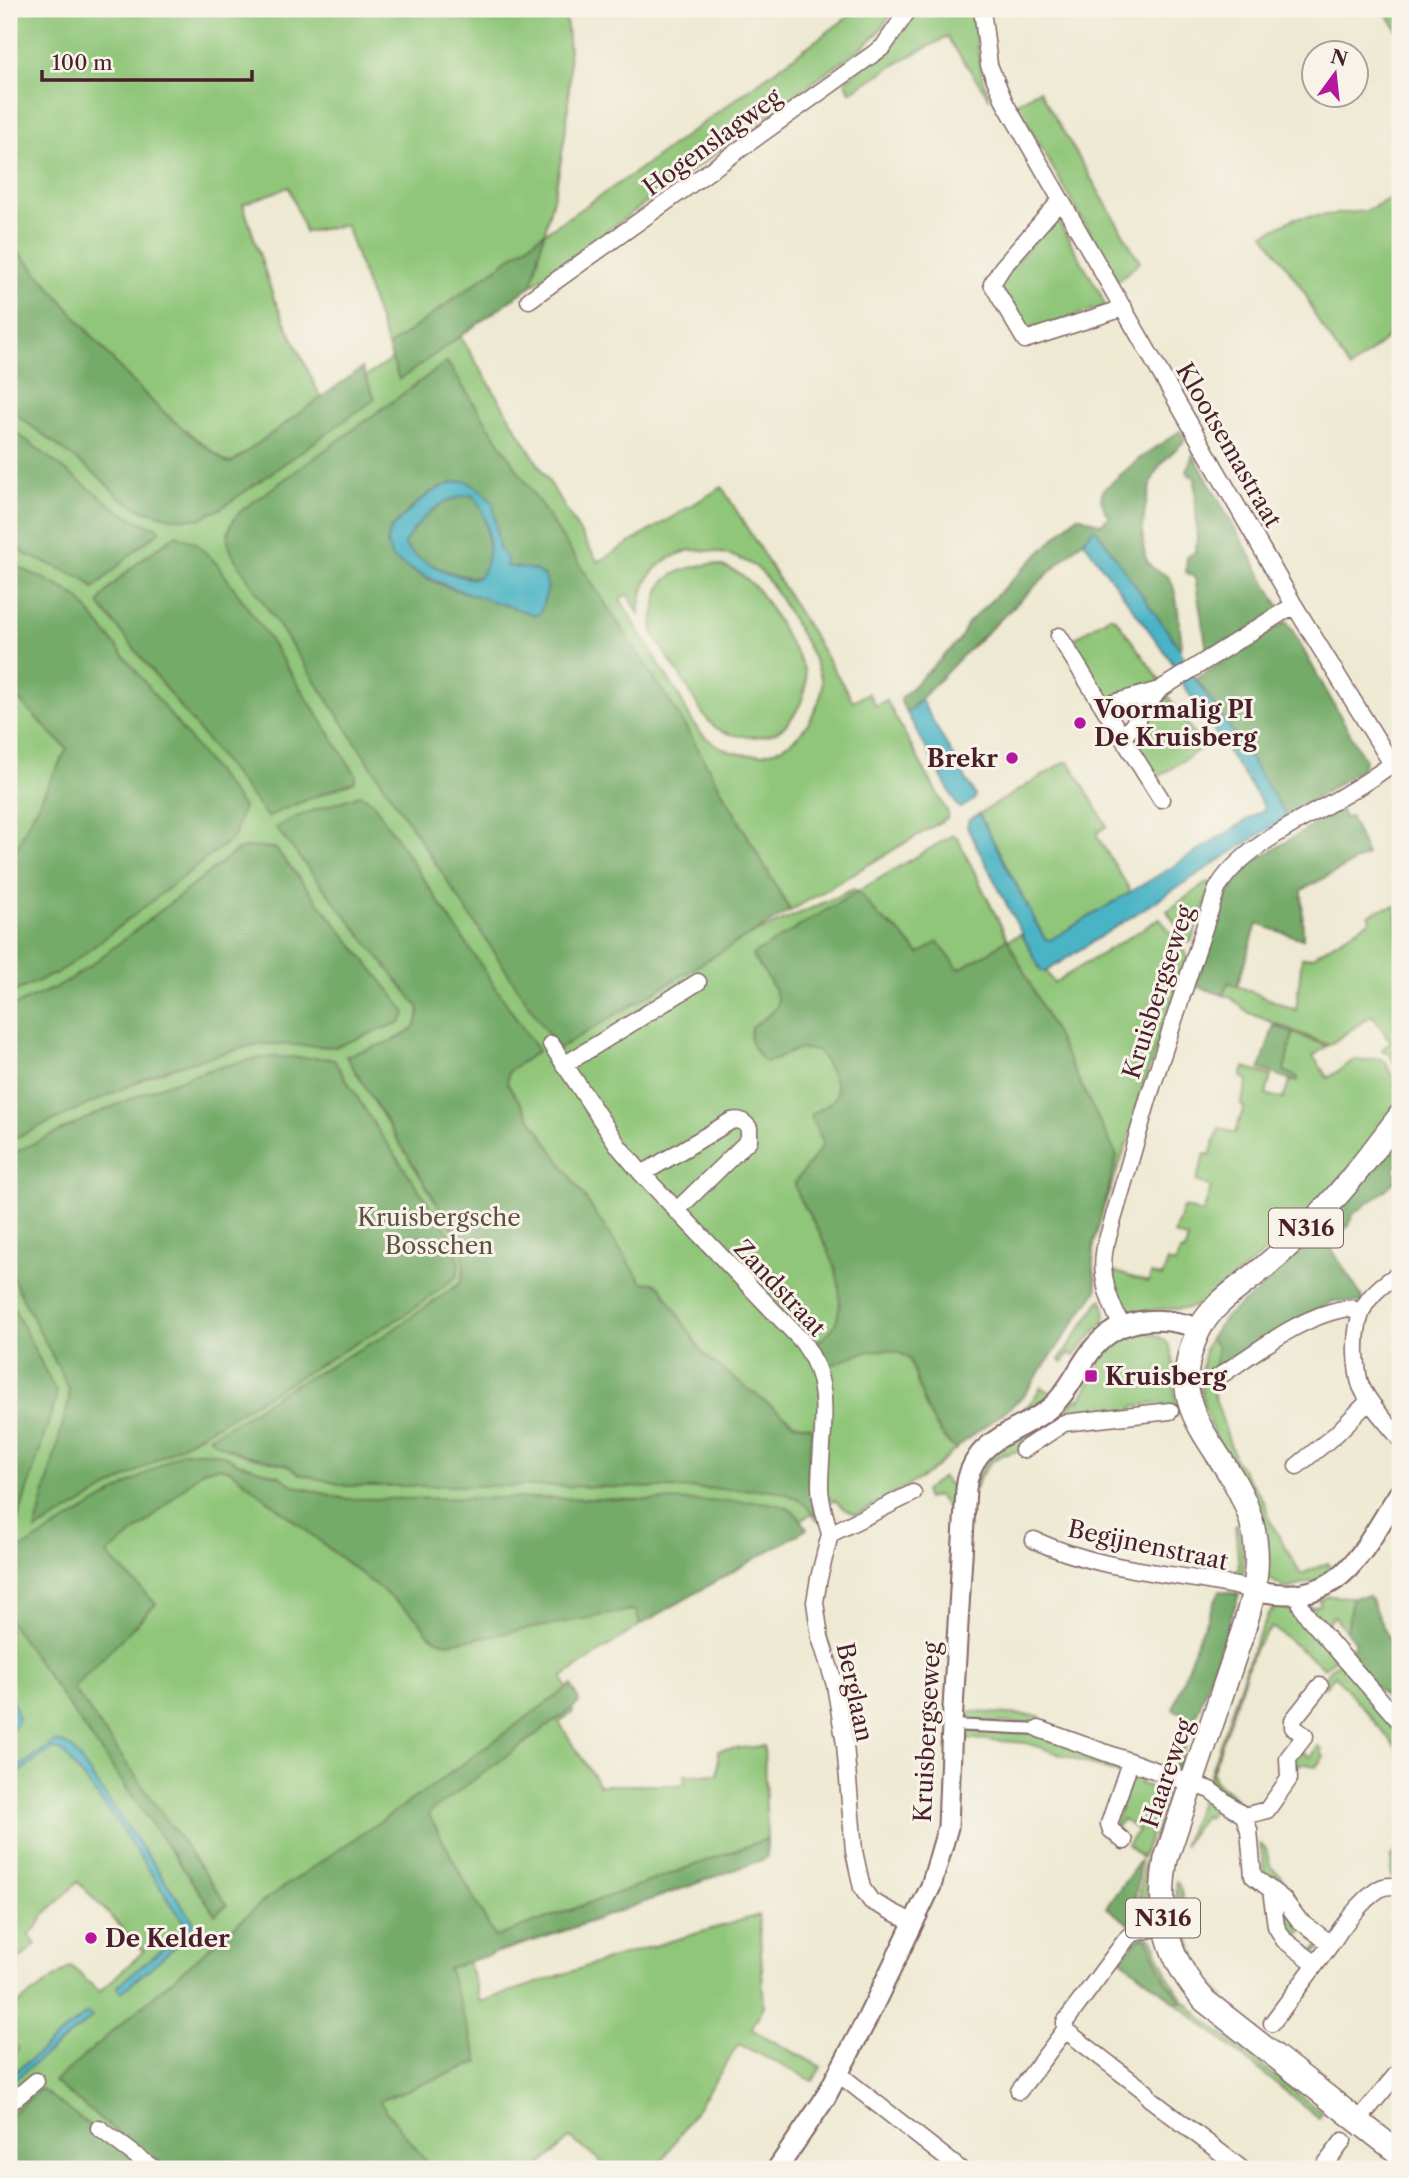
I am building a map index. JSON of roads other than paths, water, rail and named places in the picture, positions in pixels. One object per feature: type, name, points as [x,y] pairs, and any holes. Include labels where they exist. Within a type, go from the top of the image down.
[{"type":"main road","name":"N316","points":[[1199,1328],[1219,1304],[1264,1268],[1312,1223],[1366,1161],[1400,1116]]},
{"type":"main road","name":"Haareweg","points":[[1199,1328],[1188,1360],[1187,1392],[1203,1435],[1237,1487],[1248,1510],[1256,1542],[1257,1565],[1244,1630],[1166,1858],[1161,1902],[1164,1926],[1190,1984],[1205,2001],[1400,2154]]},
{"type":"street","name":"Hogenslagweg","points":[[529,300],[883,47],[909,9]]},
{"type":"street","name":"Klootsemastraat","points":[[982,9],[989,65],[996,85],[1060,201],[1294,605],[1396,761]]},
{"type":"street","points":[[1060,201],[1002,268],[992,284],[1025,340],[1124,308]]},
{"type":"street","points":[[1103,706],[1159,690],[1294,605]]},
{"type":"street","points":[[1059,636],[1161,799]]},
{"type":"street","points":[[1123,738],[1159,690]]},
{"type":"street","name":"Kruisbergseweg","points":[[1122,1327],[1104,1287],[1105,1247],[1149,1096],[1217,889],[1224,877],[1244,856],[1349,793],[1396,761]]},
{"type":"street","points":[[564,1065],[698,982]]},
{"type":"street","name":"Zandstraat","points":[[551,1044],[618,1147],[801,1340],[813,1356],[824,1391],[820,1489],[822,1507],[831,1534]]},
{"type":"street","points":[[642,1174],[731,1121],[744,1122],[749,1128],[749,1140],[676,1211]]},
{"type":"street","points":[[1400,1273],[1380,1285],[1367,1299],[1360,1315],[1356,1340],[1360,1384],[1369,1401],[1400,1439]]},
{"type":"street","points":[[1215,1379],[1299,1324],[1339,1309],[1351,1308],[1360,1315]]},
{"type":"street","name":"Kruisbergseweg","points":[[777,2169],[839,2074],[931,1886],[948,1827],[967,1483],[975,1461],[983,1450],[996,1440],[1047,1423],[1082,1362],[1096,1344],[1122,1327],[1143,1321],[1173,1320],[1199,1328]]},
{"type":"street","points":[[1297,1466],[1369,1401]]},
{"type":"street","points":[[1023,1450],[1047,1423],[1170,1411]]},
{"type":"street","points":[[1254,1590],[1273,1595],[1300,1595],[1328,1586],[1352,1566],[1400,1492]]},
{"type":"street","points":[[831,1534],[913,1493]]},
{"type":"street","name":"Berglaan","points":[[831,1534],[815,1602],[820,1637],[835,1685],[845,1744],[854,1851],[862,1888],[871,1902],[914,1923]]},
{"type":"street","name":"Begijnenstraat","points":[[1034,1540],[1059,1552],[1111,1566],[1254,1590]]},
{"type":"street","points":[[1300,1595],[1301,1606],[1309,1618],[1400,1722]]},
{"type":"street","points":[[1244,1816],[1267,1810],[1289,1779],[1288,1758],[1305,1735],[1293,1727],[1293,1720],[1320,1686]]},
{"type":"street","points":[[952,1726],[1039,1729],[1210,1790],[1244,1816],[1249,1830],[1253,1876],[1283,1899],[1299,1920],[1331,1944]]},
{"type":"street","points":[[1124,1841],[1111,1830],[1109,1824],[1130,1762]]},
{"type":"street","points":[[1272,2023],[1331,1944],[1343,1923],[1378,1889],[1400,1886]]},
{"type":"street","points":[[1271,1890],[1276,1926],[1284,1940],[1316,1965]]},
{"type":"street","points":[[1019,2091],[1065,2030],[1065,2022],[1128,1937],[1164,1926]]},
{"type":"street","points":[[1065,2030],[1242,2169]]},
{"type":"street","points":[[1358,2121],[1400,2070]]},
{"type":"street","points":[[839,2074],[960,2169]]},
{"type":"street","points":[[9,2104],[36,2081]]},
{"type":"street","points":[[99,2128],[154,2169]]},
{"type":"street","points":[[1322,2169],[1343,2141]]},
{"type":"water","points":[[466,481],[481,490],[493,503],[499,548],[507,558],[506,566],[535,570],[545,577],[548,588],[540,613],[536,615],[462,591],[392,558],[387,540],[393,527],[430,493],[456,482]],"holes":[[[472,495],[478,502],[486,523],[489,547],[484,569],[479,577],[469,578],[442,570],[422,560],[407,548],[404,543],[417,525],[441,504]]]},
{"type":"water","points":[[1095,528],[1180,649],[1187,667],[1287,817],[1045,972],[1041,971],[967,827],[969,820],[979,814],[1037,925],[1045,939],[1050,940],[1164,872],[1263,810],[1264,806],[1184,686],[1177,669],[1083,540]]},
{"type":"water","points":[[921,700],[975,795],[974,800],[961,808],[907,713]]},
{"type":"water","points":[[9,1697],[15,1706],[18,1720],[9,1732]]},
{"type":"water","points":[[54,1742],[72,1748],[194,1922],[189,1935],[122,1992],[117,1988],[118,1985],[184,1932],[186,1926],[115,1819],[62,1751],[49,1751],[9,1779],[9,1774]]},
{"type":"water","points":[[87,2013],[92,2016],[90,2019],[9,2084],[9,2077]]},
{"type":"place","name":"Voormalig PI De Kruisberg","points":[[1080,723]]},
{"type":"place","name":"Brekr","points":[[1012,758]]},
{"type":"place","name":"Kruisberg","points":[[1091,1376]]},
{"type":"place","name":"De Kelder","points":[[91,1938]]},
{"type":"park label","name":"Kruisbergsche Bosschen","points":[[439,1231]]}]
